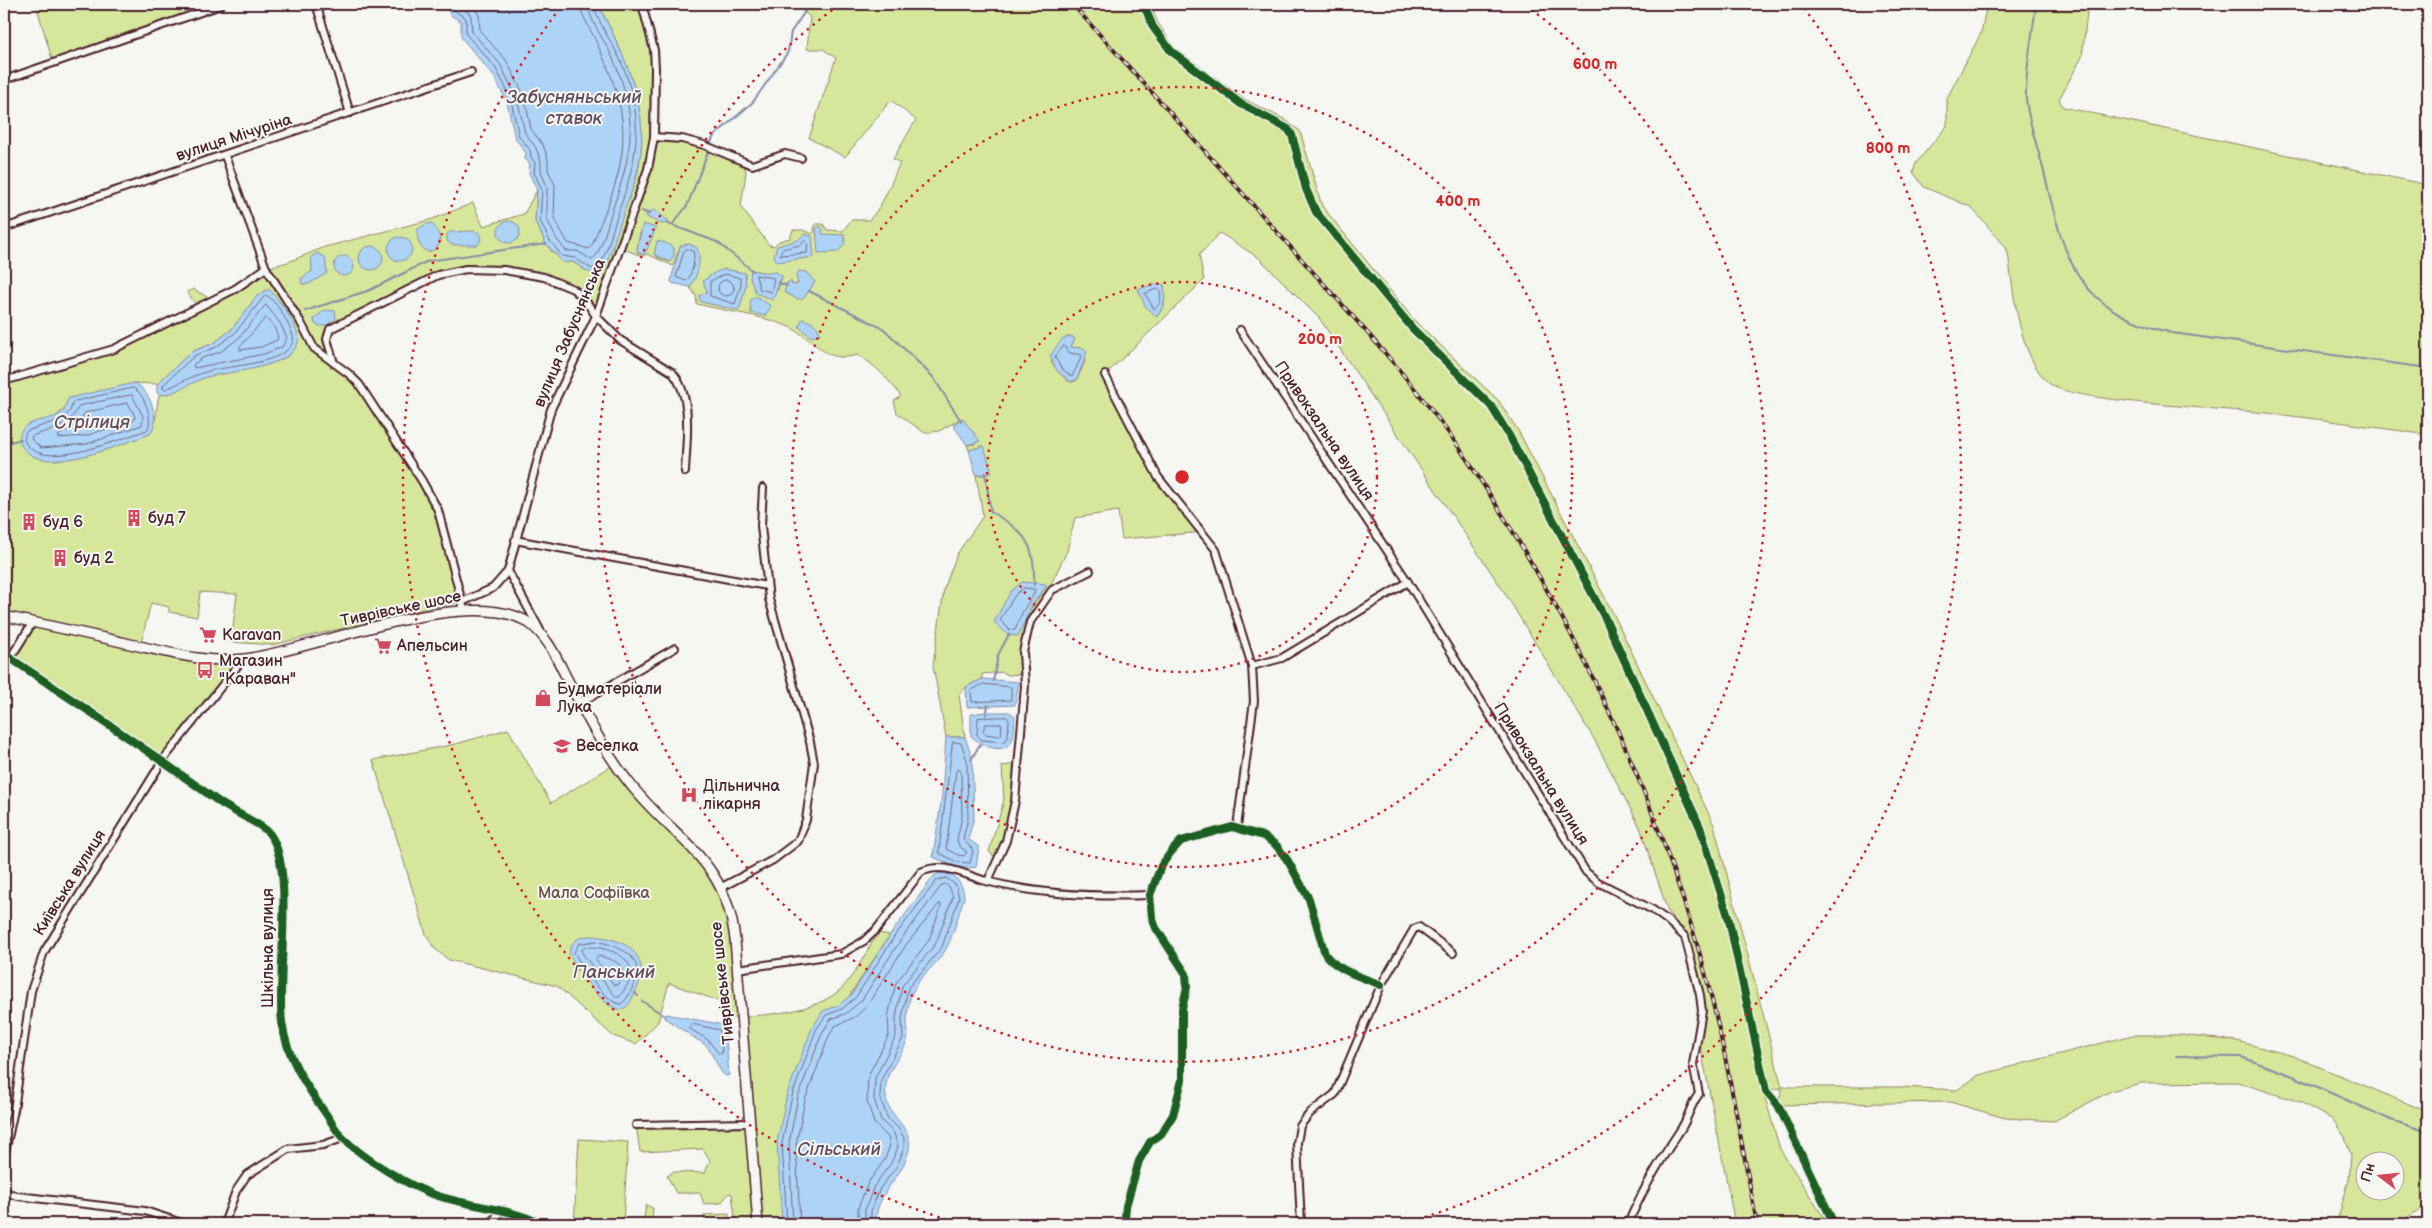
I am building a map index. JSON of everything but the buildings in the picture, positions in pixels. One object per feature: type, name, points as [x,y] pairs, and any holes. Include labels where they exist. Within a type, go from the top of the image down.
[{"type":"main road","name":"Тиврівське шосе","points":[[4,616],[177,654],[209,658],[242,659],[463,606],[510,614],[528,622],[543,635],[580,703],[627,780],[705,862],[722,887],[734,928],[758,1224]]},
{"type":"street","points":[[316,4],[350,114]]},
{"type":"street","name":"вулиця Забуснянська","points":[[508,571],[551,409],[596,316],[645,179],[654,137],[654,50],[642,4]]},
{"type":"street","points":[[1131,4],[1138,5],[1146,10],[1153,26],[1171,51],[1241,104],[1288,129],[1292,135],[1306,190],[1316,212],[1413,329],[1492,406],[1510,437],[1606,620],[1700,827],[1728,916],[1766,1091],[1778,1105],[1834,1224]]},
{"type":"street","points":[[4,80],[221,5]]},
{"type":"street","name":"вулиця Мічуріна","points":[[4,228],[471,72]]},
{"type":"street","points":[[654,137],[682,139],[752,165],[785,154],[801,158]]},
{"type":"street","points":[[224,156],[266,268],[300,321],[314,348],[359,384],[429,492],[441,520],[463,606],[493,588],[508,571],[543,635]]},
{"type":"street","points":[[4,381],[114,349],[235,290],[266,268]]},
{"type":"street","points":[[334,363],[327,339],[328,333],[334,326],[428,278],[451,272],[491,269],[544,277],[577,293],[589,304],[596,316],[620,340],[672,372],[680,384],[684,400],[686,424],[685,472]]},
{"type":"street","name":"Привокзальна вулиця","points":[[1240,330],[1408,582],[1586,872],[1598,882],[1653,910],[1685,937],[1700,995],[1702,1011],[1693,1064],[1699,1094],[1692,1103],[1683,1126],[1664,1153],[1628,1224]]},
{"type":"street","points":[[1105,375],[1158,477],[1216,550],[1252,666],[1254,701],[1238,827]]},
{"type":"street","points":[[722,887],[773,860],[794,846],[801,835],[806,820],[813,754],[773,614],[767,586],[762,526],[763,488]]},
{"type":"street","points":[[515,540],[767,586]]},
{"type":"street","points":[[988,881],[1006,841],[1015,801],[1025,686],[1023,652],[1030,622],[1052,590],[1090,571]]},
{"type":"street","points":[[1252,666],[1282,658],[1408,582]]},
{"type":"street","points":[[4,668],[33,622]]},
{"type":"street","points":[[580,703],[675,648]]},
{"type":"street","name":"Шкільна вулиця","points":[[10,658],[162,760],[222,804],[267,832],[276,848],[281,868],[284,912],[282,1021],[287,1045],[304,1083],[343,1138],[381,1166],[438,1196],[503,1210],[542,1224]]},
{"type":"street","name":"Київська вулиця","points":[[4,1157],[14,1110],[31,991],[44,952],[162,760],[242,659]]},
{"type":"street","points":[[1129,1224],[1125,1218],[1126,1206],[1139,1161],[1150,1142],[1161,1134],[1173,1115],[1182,1080],[1182,1009],[1187,987],[1186,974],[1156,928],[1152,917],[1150,895],[1161,866],[1182,841],[1238,827],[1263,836],[1276,845],[1288,861],[1309,899],[1325,954],[1336,966],[1381,985]]},
{"type":"street","points":[[737,969],[841,954],[864,941],[876,930],[912,882],[921,872],[931,867],[940,866],[988,881],[1061,894],[1150,895]]},
{"type":"street","points":[[1301,1224],[1297,1143],[1300,1126],[1310,1113],[1335,1094],[1381,985],[1414,930],[1419,927],[1453,953]]},
{"type":"street","points":[[636,1125],[750,1124]]},
{"type":"street","points":[[224,1224],[238,1187],[247,1175],[288,1149],[323,1145],[343,1138]]},
{"type":"street","points":[[4,1192],[14,1196],[145,1212],[185,1224]]},
{"type":"street","points":[[4,1198],[14,1196]]},
{"type":"street","points":[[489,1224],[503,1210]]},
{"type":"green space","points":[[36,4],[226,4],[53,63]]},
{"type":"green space","points":[[598,4],[642,4],[654,50],[654,137],[682,139],[743,162],[746,172],[741,207],[769,245],[774,246],[779,241],[790,238],[793,230],[803,230],[812,234],[815,224],[823,224],[827,230],[843,231],[851,220],[869,220],[887,193],[900,163],[893,159],[916,120],[891,100],[845,157],[809,138],[836,58],[823,49],[807,49],[810,17],[800,9],[802,4],[1150,4],[1158,23],[1174,47],[1244,99],[1284,119],[1300,131],[1322,206],[1415,321],[1498,400],[1519,432],[1615,617],[1714,825],[1782,1087],[1901,1087],[1957,1090],[1979,1075],[2133,1035],[2180,1035],[2237,1041],[2293,1056],[2428,1112],[2428,1204],[2397,1224],[2339,1224],[2337,1222],[2349,1180],[2351,1155],[2345,1137],[2333,1120],[2300,1102],[2237,1082],[2141,1083],[2111,1091],[2054,1121],[2005,1118],[1950,1102],[1778,1105],[1782,1088],[1763,1091],[1780,1149],[1828,1224],[1735,1224],[1698,1033],[1704,1006],[1686,936],[1668,912],[1640,827],[1594,739],[1503,590],[1319,318],[1259,258],[1220,233],[1199,255],[1204,280],[1105,375],[1150,463],[1204,532],[1122,539],[1118,511],[1075,518],[1067,551],[1049,588],[1028,621],[1023,639],[1022,674],[1008,675],[1003,672],[982,674],[982,679],[966,687],[959,695],[965,737],[946,737],[933,666],[944,589],[957,554],[983,516],[976,475],[986,475],[983,446],[969,450],[967,445],[975,444],[962,418],[939,431],[925,433],[897,413],[894,401],[901,396],[881,373],[857,355],[838,357],[823,351],[803,335],[786,325],[697,304],[696,296],[690,287],[692,284],[692,245],[680,247],[673,266],[647,254],[642,256],[621,248],[596,316],[577,293],[532,274],[451,272],[328,333],[334,363],[349,374],[438,510],[462,602],[428,608],[272,645],[231,642],[237,594],[200,592],[197,617],[169,612],[169,607],[151,603],[140,646],[177,654],[243,659],[163,760],[10,658],[33,623],[4,616],[4,383],[115,351],[199,309],[187,292],[193,289],[218,303],[264,274],[266,268],[288,262],[325,247],[433,219],[473,203],[483,226],[524,214],[537,190],[535,221],[546,244],[553,253],[585,270],[603,267],[637,176],[641,152],[639,108],[627,66]],"holes":[[[655,228],[637,249],[640,233]],[[661,242],[674,248],[670,262],[657,257]],[[751,270],[782,276],[778,290],[752,284]],[[791,281],[792,285],[798,284],[799,281],[815,282],[803,299],[785,292],[787,283]],[[1164,285],[1164,307],[1156,317]],[[270,290],[289,315],[296,334],[295,347],[286,357],[253,368],[210,376],[172,392],[159,395],[155,420],[150,434],[78,457],[55,417],[66,408],[134,383],[157,384],[191,352],[214,343],[232,329],[257,296]],[[1072,336],[1074,339],[1071,347],[1074,349],[1081,347],[1085,362],[1076,381],[1071,382],[1066,380],[1051,362]],[[1022,582],[1046,587],[1027,614]]]},
{"type":"green space","points":[[1987,4],[2088,4],[2082,57],[2059,99],[2063,107],[2428,185],[2428,435],[2267,413],[2187,407],[2087,396],[2050,384],[2040,373],[2024,341],[2015,304],[2008,253],[2005,246],[1971,207],[1924,187],[1913,172],[1916,163],[1947,126],[1947,98],[1981,33]]},
{"type":"green space","name":"Мала Софіївка","points":[[508,729],[551,803],[615,764],[705,861],[727,899],[742,1017],[796,1010],[823,1001],[844,986],[849,980],[878,933],[890,935],[846,1001],[788,1224],[736,1224],[732,1194],[729,1193],[721,1203],[704,1204],[700,1193],[676,1193],[667,1176],[673,1172],[705,1173],[710,1160],[703,1149],[640,1152],[636,1125],[749,1123],[742,1018],[728,1018],[726,1004],[669,983],[658,1022],[636,1044],[613,1036],[557,986],[449,960],[435,949],[426,934],[373,760],[456,744]]},
{"type":"green space","points":[[1018,764],[1016,787],[998,859],[989,852],[1004,800],[1002,766]]},
{"type":"green space","points":[[579,1139],[628,1142],[623,1224],[574,1224]]},
{"type":"green space","points":[[646,1205],[653,1208],[652,1224],[643,1224]]},
{"type":"green space","points":[[729,1214],[729,1224],[705,1224],[704,1215]]},
{"type":"water","name":"Забусняньський ставок","points":[[442,4],[598,4],[617,42],[632,81],[638,101],[642,143],[635,180],[612,249],[603,267],[598,271],[592,274],[573,262],[563,263],[546,244],[535,221],[537,190],[529,173],[530,164],[525,159],[526,153],[515,138],[507,102],[495,78],[461,37],[461,21],[452,16]]},
{"type":"water","points":[[654,210],[669,221],[668,223],[661,224],[647,217],[646,213]]},
{"type":"water","points":[[509,221],[517,224],[520,232],[517,240],[509,243],[501,240],[498,232],[501,224]]},
{"type":"water","points":[[432,223],[440,240],[434,250],[428,252],[419,243],[417,230],[426,224]]},
{"type":"water","points":[[643,224],[656,228],[646,252],[642,254],[638,253],[637,249]]},
{"type":"water","points":[[820,226],[823,230],[822,234],[844,235],[845,243],[838,252],[818,253],[816,228]]},
{"type":"water","points":[[475,231],[479,233],[481,239],[478,245],[452,245],[447,241],[447,234],[450,232]]},
{"type":"water","points":[[804,234],[812,236],[814,257],[777,262],[774,256],[777,246],[798,240]]},
{"type":"water","points":[[400,237],[405,238],[411,244],[411,254],[405,260],[400,261],[395,260],[389,254],[388,249],[389,244],[395,238]]},
{"type":"water","points":[[657,241],[666,243],[674,248],[674,256],[670,262],[654,254]]},
{"type":"water","points":[[688,244],[696,247],[699,256],[697,273],[690,287],[672,283],[671,280],[680,246]]},
{"type":"water","points":[[371,246],[376,247],[382,253],[382,263],[376,269],[371,270],[366,269],[360,263],[359,258],[360,253],[366,247]]},
{"type":"water","points":[[317,253],[325,257],[327,273],[309,284],[302,284],[301,279],[312,271],[311,257]]},
{"type":"water","points":[[344,256],[351,259],[354,266],[351,273],[344,276],[337,273],[334,266],[337,259]]},
{"type":"water","points":[[724,269],[745,273],[746,285],[740,308],[736,310],[701,302],[699,296],[707,292],[703,281]]},
{"type":"water","points":[[751,270],[767,273],[776,272],[782,276],[773,300],[756,293],[750,278]]},
{"type":"water","points":[[799,271],[806,272],[815,282],[803,299],[797,299],[784,292],[787,283],[791,281],[792,285],[798,284],[796,275]]},
{"type":"water","points":[[1159,283],[1164,285],[1165,298],[1157,317],[1145,306],[1138,289]]},
{"type":"water","name":"Стрілиця","points":[[266,290],[270,290],[279,301],[297,331],[298,343],[292,352],[271,364],[258,368],[207,377],[168,394],[157,393],[157,384],[191,352],[214,343],[232,329],[257,296]]},
{"type":"water","points":[[756,296],[771,306],[765,316],[751,313],[750,301]]},
{"type":"water","points":[[325,310],[335,311],[336,318],[326,325],[315,324],[314,319]]},
{"type":"water","points":[[802,319],[816,326],[820,334],[811,337],[799,327]]},
{"type":"water","points":[[1070,336],[1075,339],[1071,347],[1084,348],[1087,352],[1077,379],[1071,382],[1057,371],[1050,356],[1062,339]]},
{"type":"water","name":"Стрілиця","points":[[134,383],[145,391],[152,406],[155,421],[150,434],[103,451],[66,459],[48,460],[34,456],[23,448],[19,439],[25,426],[60,414],[64,411],[69,398]]},
{"type":"water","points":[[962,418],[980,441],[967,445],[953,425]]},
{"type":"water","points":[[984,446],[992,473],[976,475],[969,450]]},
{"type":"water","points":[[1022,582],[1046,584],[1046,587],[1033,603],[1018,636],[1008,635],[994,622],[1011,591]]},
{"type":"water","points":[[982,679],[1019,682],[1015,705],[967,707],[966,687]]},
{"type":"water","points":[[1009,712],[1015,716],[1013,738],[1004,748],[998,749],[986,746],[971,736],[971,714]]},
{"type":"water","points":[[946,737],[965,737],[972,758],[974,818],[968,839],[979,847],[976,867],[959,867],[933,857],[942,795]]},
{"type":"water","name":"Сільський","points":[[939,873],[953,875],[958,880],[964,898],[954,931],[946,949],[916,985],[909,1001],[907,1040],[887,1078],[886,1095],[888,1105],[903,1126],[909,1140],[909,1149],[902,1168],[880,1202],[876,1224],[782,1224],[777,1142],[787,1094],[812,1028],[823,1011],[839,1005],[852,994],[890,935],[934,876]]},
{"type":"water","name":"Панський","points":[[589,936],[615,940],[633,951],[639,959],[641,969],[640,981],[628,1005],[622,1009],[607,1004],[599,996],[577,968],[569,953],[571,945],[576,940]]},
{"type":"water","points":[[666,1014],[719,1024],[725,1028],[729,1075],[726,1076],[722,1073],[707,1046],[665,1018]]},
{"type":"waterway","points":[[711,142],[714,136],[753,102],[788,52],[791,32],[810,4]]},
{"type":"waterway","points":[[2036,4],[2027,75],[2026,98],[2029,115],[2059,231],[2068,256],[2080,277],[2094,295],[2114,311],[2140,323],[2172,333],[2428,368]]},
{"type":"waterway","points":[[672,225],[687,206],[708,152]]},
{"type":"waterway","points":[[642,211],[649,214]]},
{"type":"waterway","points":[[666,223],[717,242],[753,271]]},
{"type":"waterway","points":[[305,311],[370,290],[428,261],[546,244]]},
{"type":"waterway","points":[[778,282],[787,286]]},
{"type":"waterway","points":[[809,291],[884,329],[933,377],[961,421]]},
{"type":"waterway","points":[[4,444],[21,439]]},
{"type":"waterway","points":[[985,473],[991,512],[1020,533],[1030,549],[1033,559],[1034,585]]},
{"type":"waterway","points":[[993,681],[998,655],[1009,634]]},
{"type":"waterway","points":[[986,715],[988,705]]},
{"type":"waterway","points":[[971,760],[980,744]]},
{"type":"waterway","points":[[635,993],[638,996]]},
{"type":"waterway","points":[[642,1001],[665,1016]]},
{"type":"waterway","points":[[2176,1056],[2241,1057],[2293,1076],[2391,1120],[2428,1132]]},
{"type":"railway","points":[[1072,4],[1409,381],[1470,463],[1542,581],[1569,630],[1618,732],[1661,836],[1680,890],[1707,978],[1730,1083],[1757,1224]]},
{"type":"cycle path","points":[[1131,4],[1138,5],[1146,10],[1153,27],[1171,51],[1241,104],[1288,129],[1292,135],[1306,189],[1316,212],[1413,329],[1491,406],[1510,437],[1606,620],[1700,827],[1728,916],[1766,1091],[1778,1105],[1834,1224]]},
{"type":"cycle path","points":[[10,658],[219,802],[267,831],[276,846],[281,867],[284,921],[281,1003],[284,1035],[292,1059],[304,1082],[343,1138],[375,1163],[427,1192],[451,1200],[517,1214],[542,1224]]},
{"type":"cycle path","points":[[1129,1224],[1125,1218],[1126,1206],[1139,1161],[1150,1142],[1161,1134],[1173,1115],[1182,1080],[1182,1009],[1187,987],[1186,974],[1156,928],[1152,917],[1150,895],[1161,866],[1181,841],[1232,827],[1263,836],[1276,845],[1288,861],[1309,899],[1325,954],[1343,969],[1381,985]]},
{"type":"place","name":"буд 7","points":[[134,518]]},
{"type":"place","name":"буд 6","points":[[29,522]]},
{"type":"place","name":"буд 2","points":[[60,558]]},
{"type":"place","name":"Karavan","points":[[208,635]]},
{"type":"place","name":"Апельсин","points":[[383,646]]},
{"type":"place","name":"Магазин \"Караван\"","points":[[205,670]]},
{"type":"place","name":"Будматеріали Лука","points":[[543,698]]},
{"type":"place","name":"Веселка","points":[[562,746]]},
{"type":"place","name":"Дільнична лікарня","points":[[689,795]]}]
